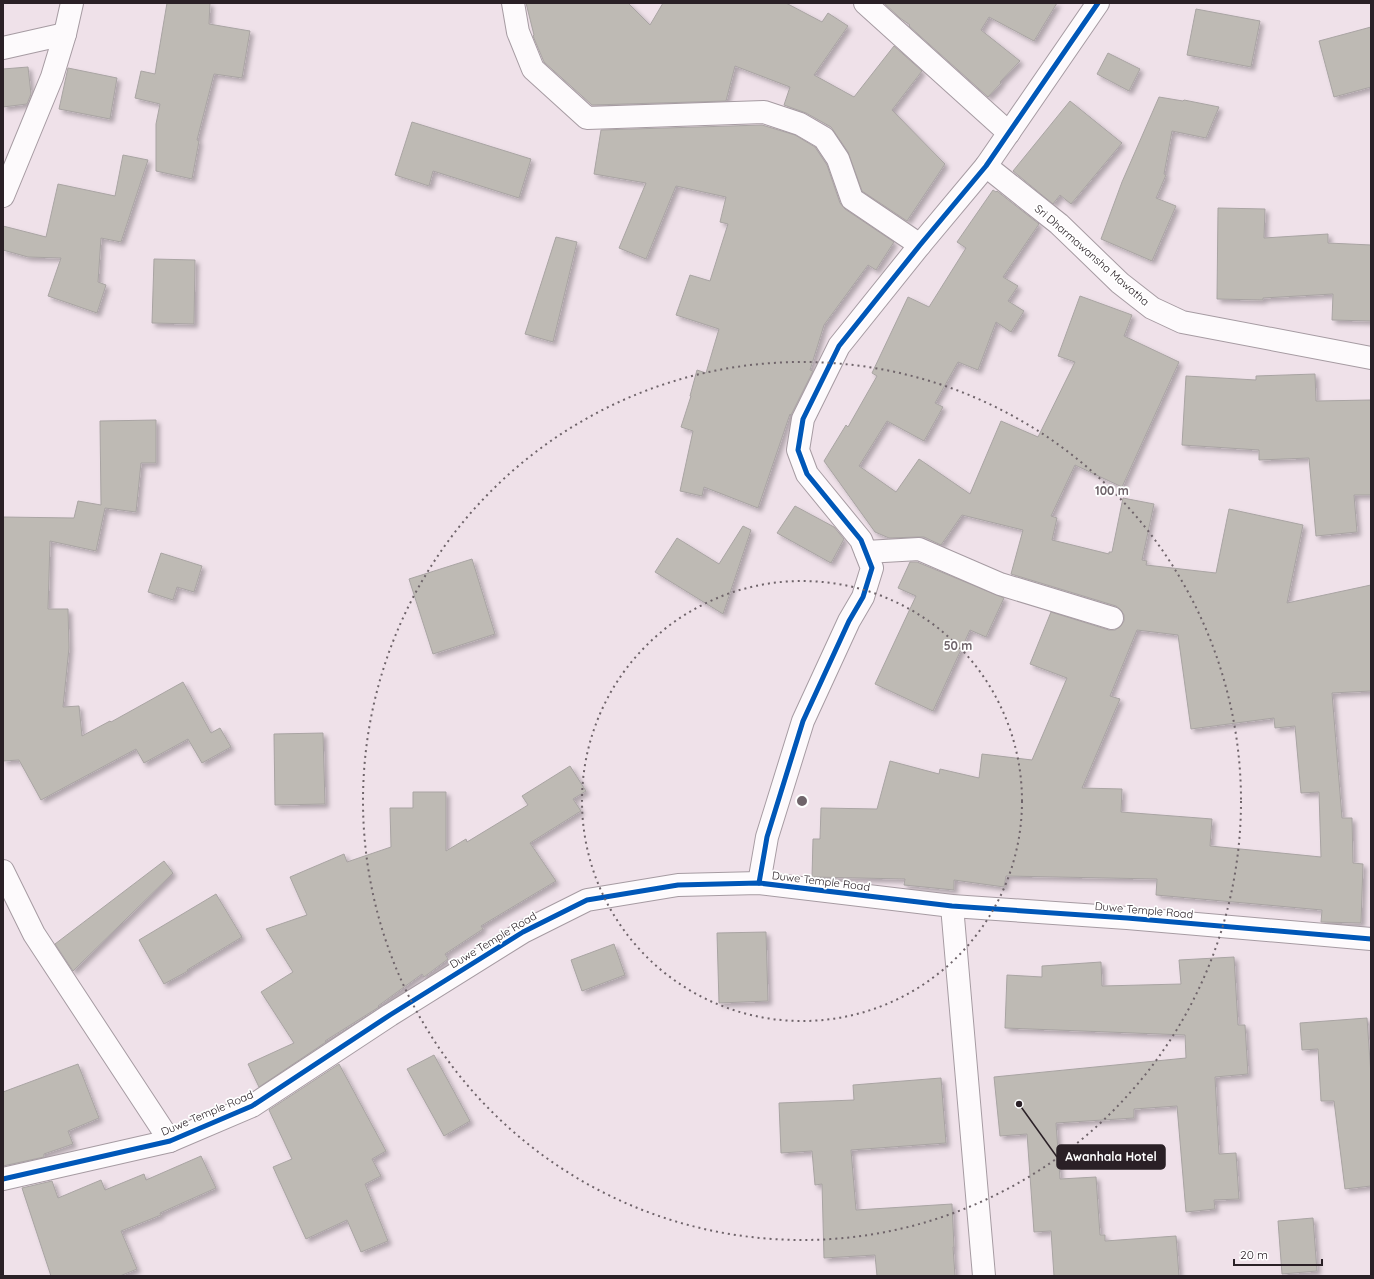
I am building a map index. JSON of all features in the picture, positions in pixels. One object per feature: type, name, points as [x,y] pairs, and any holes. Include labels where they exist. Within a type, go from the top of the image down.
[{"type":"street","points":[[3,196],[52,77],[65,34],[72,3]]},
{"type":"street","points":[[513,3],[518,32],[533,69],[586,118],[764,112],[800,124],[824,138],[838,159],[852,199],[920,245]]},
{"type":"street","points":[[865,3],[1009,133]]},
{"type":"street","points":[[759,883],[767,837],[804,721],[862,597],[872,568],[861,540],[807,474],[798,450],[803,419],[839,346],[986,166],[1098,3]]},
{"type":"street","points":[[3,48],[65,34]]},
{"type":"street","name":"Sri Dharmawansha Mawatha","points":[[986,166],[1058,224],[1120,283],[1152,308],[1182,322],[1371,358]]},
{"type":"street","points":[[866,552],[920,549],[1000,584],[1112,618]]},
{"type":"street","points":[[3,871],[34,934],[170,1141]]},
{"type":"street","name":"Duwe Temple Road","points":[[3,1179],[170,1141],[252,1106],[390,1015],[517,936],[587,900],[678,885],[759,883],[952,906],[1135,919],[1371,939]]},
{"type":"street","points":[[952,906],[984,1276]]},
{"type":"building","points":[[167,3],[210,3],[209,24],[250,31],[242,78],[214,74],[197,140],[199,141],[192,179],[156,171],[156,124],[160,104],[135,98],[141,71],[155,74]]},
{"type":"building","points":[[526,3],[628,3],[650,25],[663,3],[786,3],[822,22],[828,13],[848,26],[814,75],[854,97],[894,46],[922,71],[892,110],[945,164],[907,221],[862,191],[848,152],[831,127],[806,113],[784,105],[790,87],[735,66],[726,101],[592,105],[544,62],[533,36]]},
{"type":"building","points":[[884,3],[1057,3],[1034,41],[989,17],[981,30],[1020,61],[988,97]]},
{"type":"building","points":[[1196,9],[1260,21],[1251,67],[1187,55]]},
{"type":"building","points":[[1371,27],[1371,87],[1334,97],[1319,41]]},
{"type":"building","points":[[1108,53],[1140,69],[1129,91],[1097,74]]},
{"type":"building","points":[[28,67],[31,94],[27,104],[3,107],[3,69]]},
{"type":"building","points":[[68,68],[117,78],[110,119],[59,109]]},
{"type":"building","points":[[1159,97],[1219,107],[1206,138],[1172,131],[1164,174],[1166,175],[1156,198],[1176,206],[1152,261],[1101,239],[1122,182]]},
{"type":"building","points":[[1070,101],[1122,143],[1071,204],[1060,195],[1053,204],[1013,171]]},
{"type":"building","points":[[412,122],[531,159],[519,198],[433,171],[429,186],[395,175]]},
{"type":"building","points":[[762,125],[795,135],[815,147],[827,165],[840,203],[845,209],[894,242],[876,270],[868,265],[824,325],[810,370],[813,371],[791,415],[790,414],[758,508],[704,487],[702,496],[680,491],[693,431],[681,427],[691,396],[697,370],[706,373],[719,329],[676,315],[690,275],[710,281],[728,224],[720,222],[726,197],[676,186],[646,259],[619,248],[646,183],[594,174],[601,130]]},
{"type":"building","points":[[123,155],[148,160],[121,242],[101,238],[98,282],[106,285],[97,313],[48,296],[61,258],[28,257],[3,250],[3,226],[46,237],[58,184],[115,196]]},
{"type":"building","points":[[993,190],[996,192],[997,191],[1039,224],[1003,277],[1018,286],[1008,301],[1024,311],[1011,332],[996,322],[978,370],[958,362],[935,403],[943,407],[924,441],[887,421],[859,466],[896,492],[919,459],[970,494],[1001,421],[1038,437],[1075,362],[1058,356],[1080,296],[1132,315],[1124,336],[1179,362],[1122,487],[1075,465],[1051,516],[1057,518],[1052,540],[1109,554],[1109,552],[1112,552],[1123,498],[1154,504],[1142,560],[1147,561],[1146,565],[1216,573],[1229,509],[1303,525],[1287,603],[1371,585],[1371,691],[1332,693],[1342,818],[1352,818],[1353,863],[1363,864],[1361,923],[1321,922],[1322,910],[1156,895],[1157,879],[1006,876],[1004,887],[954,880],[954,890],[904,885],[905,879],[812,877],[813,839],[820,839],[821,808],[877,809],[890,761],[939,774],[940,769],[979,778],[982,754],[1032,760],[1067,678],[1030,664],[1051,612],[1109,630],[1115,630],[1120,627],[1124,621],[1124,615],[1116,606],[1011,574],[1023,530],[962,515],[941,545],[924,537],[889,538],[875,532],[824,461],[846,425],[848,427],[877,376],[872,373],[908,297],[929,307],[966,248],[957,242]],"holes":[[[1137,630],[1178,635],[1191,729],[1274,718],[1275,728],[1295,726],[1301,793],[1319,792],[1321,857],[1210,846],[1212,819],[1121,812],[1122,789],[1082,788],[1120,699],[1110,696]]]},
{"type":"building","points":[[1218,208],[1265,209],[1264,238],[1328,234],[1328,243],[1371,245],[1371,321],[1332,320],[1333,294],[1263,298],[1263,300],[1217,299]]},
{"type":"building","points":[[556,237],[577,242],[553,342],[525,334]]},
{"type":"building","points":[[154,259],[195,260],[194,324],[152,323]]},
{"type":"building","points":[[1315,374],[1316,401],[1371,400],[1371,495],[1354,495],[1357,532],[1316,536],[1309,458],[1259,460],[1259,450],[1182,445],[1186,376],[1256,380],[1256,376]]},
{"type":"building","points":[[156,420],[156,463],[141,463],[136,512],[105,508],[96,551],[50,541],[48,609],[68,609],[69,648],[63,707],[79,706],[82,736],[110,721],[111,722],[183,682],[211,733],[220,728],[231,747],[202,763],[188,739],[144,763],[136,749],[41,800],[19,760],[3,761],[3,517],[74,518],[78,501],[101,505],[100,421]]},
{"type":"building","points":[[795,506],[834,527],[844,539],[831,563],[777,533]]},
{"type":"building","points":[[743,526],[751,530],[723,614],[655,572],[677,538],[719,564]]},
{"type":"building","points":[[161,553],[202,566],[194,592],[177,587],[173,600],[148,592]]},
{"type":"building","points":[[472,559],[495,634],[433,654],[409,579]]},
{"type":"building","points":[[910,562],[917,562],[1004,598],[986,637],[970,630],[933,711],[875,684],[916,596],[898,588]]},
{"type":"building","points":[[323,733],[325,804],[275,805],[274,734]]},
{"type":"building","points":[[570,766],[586,791],[573,799],[581,811],[530,843],[556,881],[481,926],[483,929],[445,954],[448,959],[424,977],[422,974],[378,1006],[379,1007],[325,1041],[326,1042],[259,1087],[248,1064],[294,1043],[261,992],[293,972],[266,929],[307,915],[290,877],[344,854],[347,862],[391,847],[390,808],[413,808],[413,792],[446,792],[446,851],[466,839],[467,842],[528,805],[522,796]]},
{"type":"building","points":[[164,861],[173,873],[73,971],[55,944]]},
{"type":"building","points":[[216,894],[242,937],[187,970],[188,971],[164,984],[139,940]]},
{"type":"building","points":[[766,932],[768,1001],[719,1003],[717,933]]},
{"type":"building","points":[[614,944],[625,975],[582,991],[571,960]]},
{"type":"building","points":[[1234,957],[1238,1025],[1245,1025],[1248,1074],[1215,1077],[1219,1154],[1236,1153],[1239,1199],[1214,1200],[1215,1209],[1186,1212],[1177,1106],[1134,1109],[1134,1118],[1056,1123],[1060,1179],[1096,1177],[1100,1235],[1105,1235],[1105,1241],[1176,1236],[1179,1276],[1054,1276],[1051,1231],[1034,1232],[1027,1134],[1000,1136],[994,1077],[1186,1058],[1185,1035],[1005,1028],[1007,975],[1042,977],[1042,966],[1101,962],[1102,986],[1181,984],[1179,960]]},
{"type":"building","points":[[1367,1018],[1371,1075],[1371,1186],[1345,1189],[1334,1101],[1321,1101],[1318,1049],[1302,1050],[1300,1023]]},
{"type":"building","points":[[434,1055],[470,1121],[444,1136],[407,1069]]},
{"type":"building","points":[[78,1064],[99,1118],[68,1131],[73,1144],[44,1154],[44,1157],[3,1166],[3,1092]]},
{"type":"building","points":[[339,1064],[386,1151],[372,1159],[381,1176],[365,1184],[388,1241],[361,1252],[347,1220],[306,1239],[273,1167],[292,1159],[269,1110]]},
{"type":"building","points":[[941,1078],[946,1143],[851,1150],[856,1210],[952,1204],[955,1276],[877,1276],[875,1255],[824,1258],[822,1184],[815,1185],[812,1151],[781,1153],[779,1103],[854,1100],[853,1085]]},
{"type":"building","points":[[201,1156],[216,1188],[160,1213],[161,1215],[121,1231],[137,1269],[120,1276],[51,1276],[22,1188],[52,1181],[58,1198],[101,1180],[105,1190],[144,1174],[146,1180]]},
{"type":"building","points":[[1313,1218],[1317,1271],[1282,1274],[1278,1221]]},
{"type":"cycle path","points":[[759,883],[767,837],[803,721],[849,621],[863,597],[872,568],[861,540],[807,474],[798,450],[803,419],[839,346],[986,166],[1098,3]]},
{"type":"cycle path","points":[[3,1179],[170,1141],[252,1106],[390,1015],[523,932],[587,900],[678,885],[759,883],[952,906],[1127,918],[1371,939]]},
{"type":"place","name":"Awanhala Hotel","points":[[1019,1104]]}]
